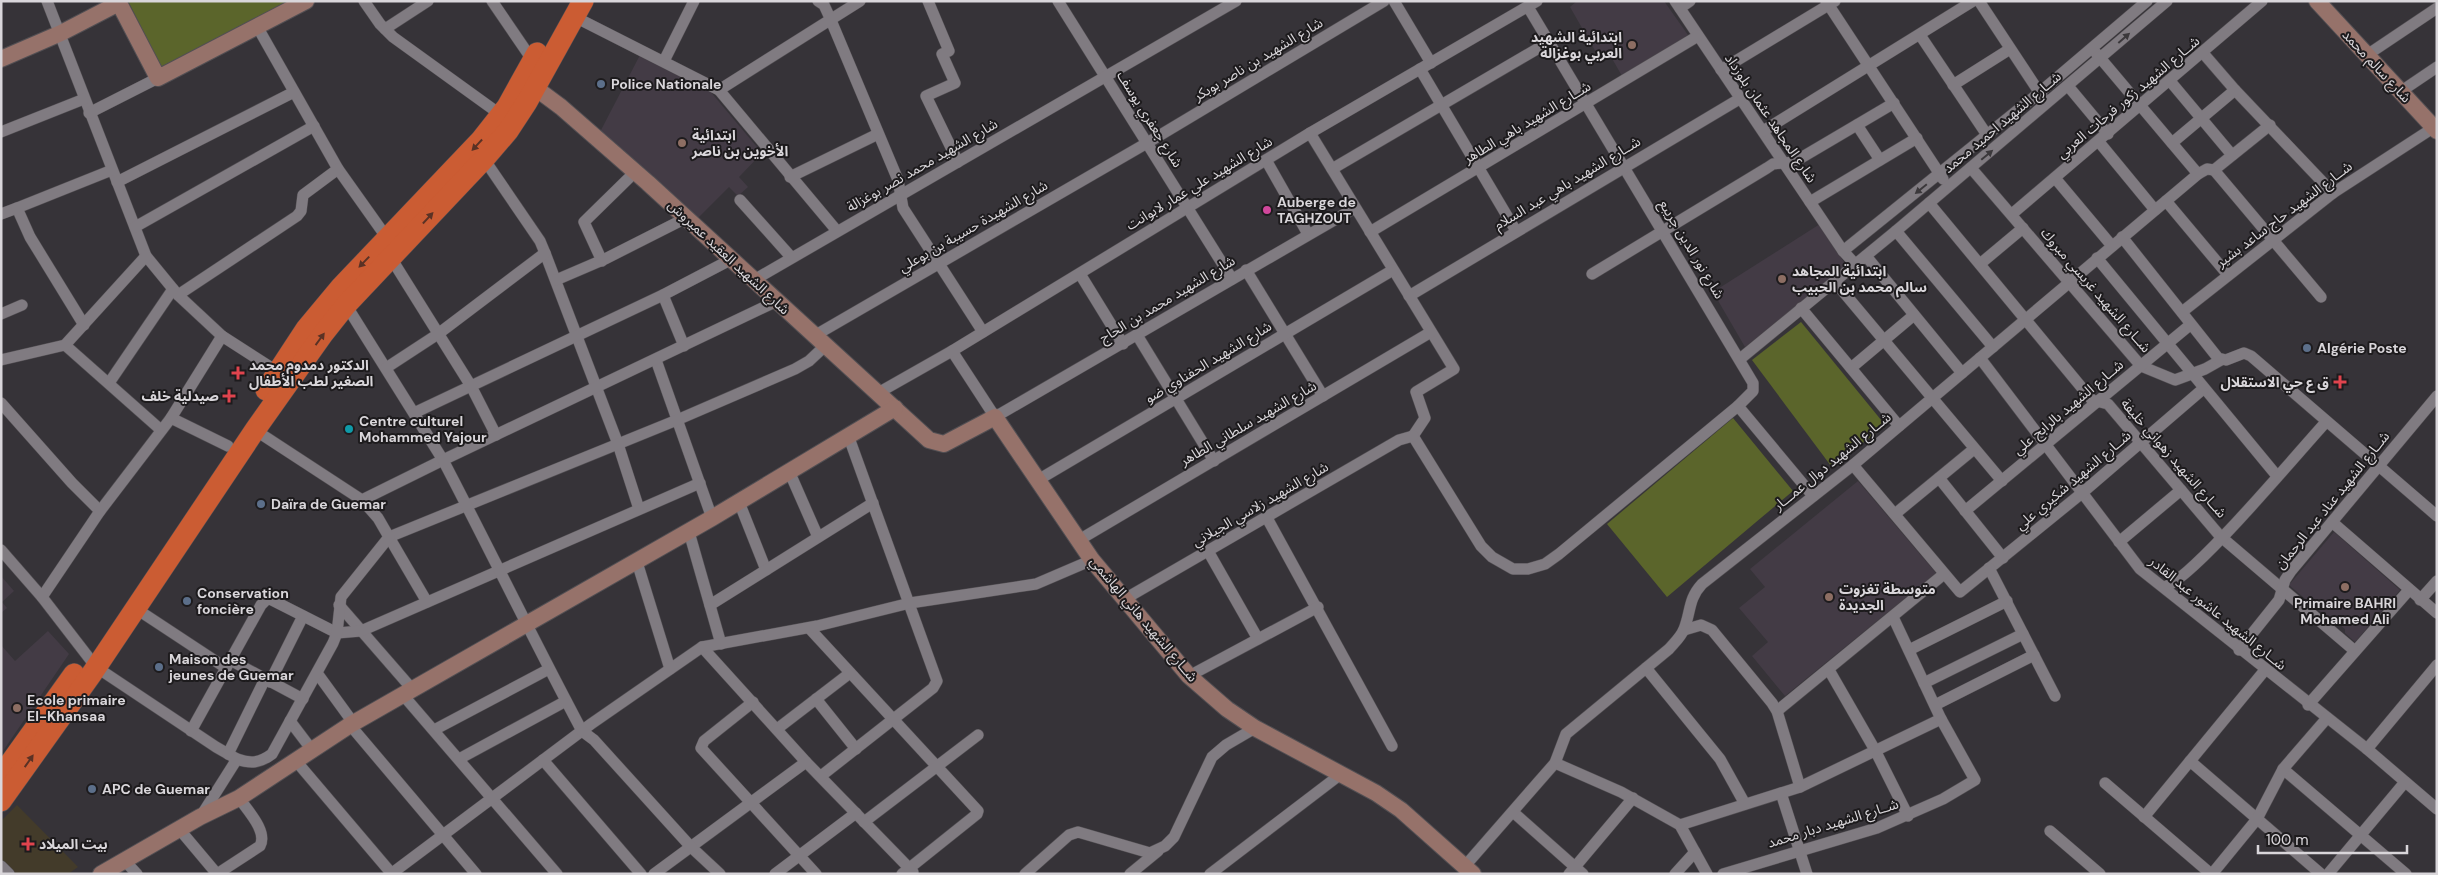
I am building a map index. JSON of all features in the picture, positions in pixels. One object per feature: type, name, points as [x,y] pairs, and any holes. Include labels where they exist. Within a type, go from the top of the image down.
[{"type":"highway","points":[[2,792],[219,471],[255,430],[323,334],[389,248],[522,90],[575,6]]},
{"type":"highway","points":[[91,662],[135,608],[219,471],[228,446],[306,329],[341,287],[389,248],[484,160],[512,126],[522,90]]},
{"type":"street","points":[[47,1],[146,256],[176,292],[222,336],[278,372]]},
{"type":"street","points":[[89,113],[258,28],[306,1]]},
{"type":"street","points":[[364,1],[384,29],[522,90]]},
{"type":"street","points":[[492,1],[522,90]]},
{"type":"street","points":[[664,61],[694,1]]},
{"type":"street","points":[[818,1],[824,5],[830,18],[898,180],[903,208],[983,332]]},
{"type":"street","points":[[719,90],[830,18],[860,1]]},
{"type":"street","points":[[928,1],[949,51],[942,54],[955,84],[926,96],[958,162]]},
{"type":"street","name":"شارع الشهيد محمد نصر بوغزالة","points":[[754,280],[1236,1]]},
{"type":"street","name":"شارع الشهيد بن ناصر بوبكر","points":[[1147,143],[1384,1]]},
{"type":"street","points":[[1394,1],[1426,66],[1442,106],[1516,231]]},
{"type":"street","points":[[1677,5],[1690,1]]},
{"type":"street","points":[[1763,131],[1974,1]]},
{"type":"street","points":[[1979,1],[2039,93],[2048,103]]},
{"type":"street","name":"شــارع الشهيد احميد محمد","points":[[1843,251],[2039,93],[2092,48],[2133,6],[2147,1]]},
{"type":"street","name":"شــارع الشهيد احميد محمد","points":[[1740,359],[1972,168],[2167,1]]},
{"type":"street","name":"شــارع الشهيد زكور فرحات العربي","points":[[2012,214],[2142,106],[2262,1]]},
{"type":"street","points":[[1,59],[61,33],[118,2],[158,78]]},
{"type":"street","points":[[1721,70],[1830,2],[1948,187]]},
{"type":"street","name":"شارع سالم محمد","points":[[2318,2],[2435,129]]},
{"type":"street","points":[[384,29],[423,3]]},
{"type":"street","name":"شارع جعفري يوسف","points":[[1062,3],[1105,76],[1232,279]]},
{"type":"street","name":"شارع الشهيد علي عمار لابوانت","points":[[878,393],[952,351],[1266,160],[1532,4]]},
{"type":"street","name":"شارع نور الدين جريبع","points":[[1532,4],[1549,42],[1740,359],[1754,386],[1753,390],[1738,406]]},
{"type":"street","name":"شارع المجاهد عثمان بلوزداد","points":[[1677,5],[1843,251],[1856,265]]},
{"type":"street","points":[[575,6],[664,61],[719,90],[837,231]]},
{"type":"street","points":[[2133,6],[2144,21]]},
{"type":"street","points":[[2367,55],[2437,8]]},
{"type":"street","points":[[258,28],[338,168],[389,248],[438,334],[471,386],[496,435]]},
{"type":"street","points":[[1920,35],[1987,135]]},
{"type":"street","name":"شــارع الشهيد باهي الطاهر","points":[[1370,232],[1698,36]]},
{"type":"street","points":[[1332,169],[1549,42]]},
{"type":"street","points":[[2092,48],[2198,174]]},
{"type":"street","points":[[1953,85],[2010,49]]},
{"type":"street","points":[[2203,53],[2234,90],[2270,125],[2333,193]]},
{"type":"street","points":[[2400,92],[2437,67]]},
{"type":"street","points":[[2170,81],[2232,155]]},
{"type":"street","points":[[2068,86],[2155,210]]},
{"type":"street","name":"شارع الشهيد العقيد عميروش","points":[[522,90],[561,107],[732,259],[819,341],[930,440],[944,444],[995,417]]},
{"type":"street","points":[[2172,143],[2234,90]]},
{"type":"street","points":[[117,182],[294,92]]},
{"type":"street","name":"شــارع الشهيد باهي عبد السلام","points":[[1409,296],[1741,98]]},
{"type":"street","points":[[1,132],[84,99]]},
{"type":"street","points":[[1592,274],[1773,164],[1794,162],[1894,103]]},
{"type":"street","points":[[1857,125],[1880,160]]},
{"type":"street","name":"شــارع الشهيد دوال عمـــار","points":[[1469,870],[1513,812],[1555,763],[1566,734],[1669,649],[1684,630],[1693,594],[1702,584],[1853,465],[2198,174],[2208,169],[2214,170],[2270,125]]},
{"type":"street","points":[[135,226],[314,126]]},
{"type":"street","name":"شــارع الشهيد حاج ساعد بشير","points":[[2182,312],[2333,193],[2435,129]]},
{"type":"street","points":[[790,176],[878,134]]},
{"type":"street","points":[[1310,134],[1454,369],[1416,392],[1425,418],[1413,436],[1481,546],[1502,564],[1513,569],[1528,569],[1545,564],[1738,406],[1813,496]]},
{"type":"street","points":[[1810,202],[1917,138]]},
{"type":"street","name":"شارع الشهيدة حسيبة بن بوعلي","points":[[389,537],[677,420],[795,369],[809,361],[819,341],[939,263],[1147,143]]},
{"type":"street","points":[[484,160],[540,241],[546,253],[618,444],[639,509]]},
{"type":"street","points":[[1266,160],[1308,234]]},
{"type":"street","points":[[109,383],[176,292],[297,216],[300,212],[303,195],[338,168]]},
{"type":"street","name":"شــارع الشهيد غريسي مبروك","points":[[1972,168],[2141,366],[2175,380],[2205,369],[2221,360],[2244,353],[2251,356],[2326,422]]},
{"type":"street","points":[[1,214],[112,170]]},
{"type":"street","points":[[2214,170],[2321,297]]},
{"type":"street","points":[[602,261],[584,222],[635,172]]},
{"type":"street","points":[[2055,178],[2112,246]]},
{"type":"street","points":[[740,200],[791,257]]},
{"type":"street","points":[[2166,201],[2228,275]]},
{"type":"street","name":"شــارع الشهيد زهواني خليفة","points":[[1929,202],[2092,400],[2108,404],[2222,537],[2355,650]]},
{"type":"street","points":[[16,208],[30,237],[84,325]]},
{"type":"street","name":"شارع الشهيد محمد بن الحاج","points":[[995,417],[1355,208]]},
{"type":"street","points":[[556,280],[602,261],[686,218]]},
{"type":"street","points":[[1980,264],[2023,228]]},
{"type":"street","points":[[1896,231],[1993,347]]},
{"type":"street","points":[[2122,237],[2182,312],[2190,325],[2221,360]]},
{"type":"street","points":[[386,368],[438,334],[546,253]]},
{"type":"street","points":[[1,360],[65,345],[146,256]]},
{"type":"street","points":[[1866,256],[1962,373]]},
{"type":"street","points":[[2097,258],[2203,389],[2277,476]]},
{"type":"street","points":[[414,413],[663,295],[732,259]]},
{"type":"street","points":[[1246,270],[1323,396]]},
{"type":"street","name":"شارع الشهيد الحفناوي ضو","points":[[1038,480],[1393,270]]},
{"type":"street","points":[[1080,274],[1123,344]]},
{"type":"street","points":[[1835,282],[2002,481]]},
{"type":"street","points":[[663,295],[684,346]]},
{"type":"street","points":[[362,500],[777,302]]},
{"type":"street","points":[[1,314],[22,305]]},
{"type":"street","points":[[346,305],[443,460],[468,506],[526,626],[582,731],[594,740],[691,847],[720,874]]},
{"type":"street","points":[[1802,308],[1899,426]]},
{"type":"street","points":[[1851,368],[1914,315]]},
{"type":"street","name":"شــارع الشهيد بالرابح علي","points":[[1965,512],[2101,401],[2190,325]]},
{"type":"street","name":"شارع الشهيد سلطاني الطاهر","points":[[1078,540],[1431,332]]},
{"type":"street","points":[[42,597],[100,511],[170,418],[222,336]]},
{"type":"street","points":[[1137,336],[1214,460]]},
{"type":"street","points":[[65,345],[161,430]]},
{"type":"street","name":"شــارع الشهيد هاني الهاشمي","points":[[952,351],[1092,560],[1123,600],[1189,676],[1227,709],[1255,728],[1376,793],[1401,810],[1469,870]]},
{"type":"street","name":"شــارع الشهيد عاشور عبد القادر","points":[[1980,358],[2140,569],[2264,670],[2367,749],[2437,809]]},
{"type":"street","points":[[656,360],[712,518]]},
{"type":"street","name":"شــارع الشهيد شكيري علي","points":[[1944,574],[1960,592],[2082,493],[2203,389]]},
{"type":"street","name":"شــارع الشهيد عناد عبد الرحمان","points":[[2239,650],[2279,600],[2284,590],[2285,580],[2291,571],[2437,396]]},
{"type":"street","points":[[1,403],[100,511]]},
{"type":"street","points":[[101,874],[200,817],[239,798],[350,725],[689,532],[895,408]]},
{"type":"street","points":[[170,418],[228,446]]},
{"type":"street","points":[[2164,587],[2176,582],[2222,537],[2326,422],[2436,514]]},
{"type":"street","points":[[255,430],[362,500],[378,518],[427,602]]},
{"type":"street","points":[[821,776],[894,720],[933,688],[937,681],[848,435]]},
{"type":"street","name":"شارع الشهيد زلاسي الجيلاني","points":[[1123,600],[1399,440],[1413,436]]},
{"type":"street","points":[[1895,514],[1974,449]]},
{"type":"street","points":[[1777,711],[1944,574],[1853,465]]},
{"type":"street","points":[[789,471],[818,537]]},
{"type":"street","points":[[1938,478],[2003,558]]},
{"type":"street","points":[[191,731],[266,599],[269,598],[337,633],[361,631],[700,483]]},
{"type":"street","points":[[2119,542],[2181,490]]},
{"type":"street","points":[[739,502],[766,570]]},
{"type":"street","points":[[710,605],[873,503]]},
{"type":"street","points":[[1267,518],[1318,607],[1392,746]]},
{"type":"street","points":[[2332,522],[2437,614]]},
{"type":"street","points":[[689,532],[721,644]]},
{"type":"street","points":[[1,550],[42,597],[91,662],[191,731],[232,756],[252,763],[263,760],[272,754],[317,674],[337,633],[339,605],[346,589],[389,537]]},
{"type":"street","points":[[1208,551],[1258,639]]},
{"type":"street","points":[[296,761],[391,874],[582,731],[702,647],[809,628],[910,603],[1036,584],[1092,560]]},
{"type":"street","points":[[637,562],[670,670]]},
{"type":"street","points":[[1989,568],[2055,696]]},
{"type":"street","points":[[2420,600],[2437,581]]},
{"type":"street","points":[[2308,704],[2408,590]]},
{"type":"street","points":[[1909,650],[2007,601]]},
{"type":"street","points":[[339,605],[408,692],[434,730],[557,874]]},
{"type":"street","points":[[1189,676],[1318,607]]},
{"type":"street","points":[[135,608],[228,664],[267,680],[303,699]]},
{"type":"street","points":[[200,817],[232,756],[267,680],[304,616]]},
{"type":"street","points":[[1680,826],[1800,787],[1941,719],[1893,617]]},
{"type":"street","points":[[1684,630],[1702,625],[1712,630],[1777,711],[1800,787]]},
{"type":"street","points":[[702,647],[909,872],[978,813],[978,809],[809,628]]},
{"type":"street","points":[[1924,683],[2023,634]]},
{"type":"street","points":[[1934,705],[2034,655]]},
{"type":"street","points":[[2367,749],[2437,665]]},
{"type":"street","points":[[1646,668],[1720,759],[1745,804]]},
{"type":"street","points":[[434,730],[549,669]]},
{"type":"street","points":[[1829,670],[1875,750],[1908,816]]},
{"type":"street","points":[[2144,817],[2264,670]]},
{"type":"street","points":[[777,729],[850,673]]},
{"type":"street","points":[[317,674],[349,717],[350,725],[476,874]]},
{"type":"street","points":[[816,699],[856,749]]},
{"type":"street","points":[[459,759],[566,701]]},
{"type":"street","points":[[753,702],[704,741],[701,748],[816,874]]},
{"type":"street","points":[[2105,783],[2212,874],[2257,819],[2283,769],[2328,718]]},
{"type":"street","name":"شــارع الشهيد دبار محمد","points":[[1723,874],[1877,828],[1908,816],[1975,780],[1941,719]]},
{"type":"street","points":[[290,721],[312,750]]},
{"type":"street","points":[[1130,874],[1174,837],[1212,757],[1226,745],[1255,728]]},
{"type":"street","points":[[776,874],[800,856],[938,766],[978,735]]},
{"type":"street","points":[[543,760],[641,874]]},
{"type":"street","points":[[654,874],[806,762]]},
{"type":"street","points":[[2190,762],[2321,874]]},
{"type":"street","points":[[1555,763],[1633,798],[1680,826],[1707,874]]},
{"type":"street","points":[[2283,769],[2406,874]]},
{"type":"street","points":[[1210,874],[1341,774]]},
{"type":"street","points":[[2328,874],[2405,782]]},
{"type":"street","points":[[1781,793],[1807,874]]},
{"type":"street","points":[[180,830],[217,874],[260,846],[263,841],[260,830],[239,798]]},
{"type":"street","points":[[1513,812],[1576,871],[1633,798]]},
{"type":"street","points":[[1025,874],[1070,835],[1078,832],[1150,853],[1158,851]]},
{"type":"street","points":[[2050,832],[2100,874]]},
{"type":"street","points":[[1675,874],[1695,852]]},
{"type":"street","points":[[124,860],[137,874]]},
{"type":"street","points":[[1,866],[9,874]]},
{"type":"shaded area","name":"ابتدائية الشهيد العربي بوغزالة","points":[[1577,1],[1664,1],[1688,35],[1622,76],[1610,55],[1601,61],[1570,7]]},
{"type":"shaded area","name":"ابتدائية الأخوين بن ناصر","points":[[640,55],[709,90],[762,153],[739,177],[748,187],[738,196],[729,187],[697,219],[600,132]]},
{"type":"shaded area","name":"ابتدائية المجاهد سالم محمد بن الحبيب","points":[[1820,224],[1847,267],[1745,347],[1713,292]]},
{"type":"shaded area","name":"متوسطة تغزوت الجديدة","points":[[1858,481],[1936,573],[1785,696],[1752,656],[1768,642],[1739,608],[1765,587],[1750,569]]},
{"type":"shaded area","name":"Primaire BAHRI Mohamed Ali","points":[[2334,532],[2400,590],[2355,642],[2345,633],[2345,629],[2334,620],[2330,620],[2289,585]]},
{"type":"shaded area","points":[[1,576],[14,591],[2,602],[7,608],[1,613]]},
{"type":"shaded area","name":"Ecole primaire El-Khansaa","points":[[48,631],[69,654],[1,754],[1,645],[15,661]]},
{"type":"shaded area","name":"بيت الميلاد","points":[[17,805],[78,867],[68,874],[7,874],[1,868],[1,821]]},
{"type":"green space","points":[[128,1],[294,1],[162,69]]},
{"type":"green space","points":[[1801,322],[1886,426],[1831,466],[1752,360]]},
{"type":"green space","points":[[1733,418],[1793,491],[1667,597],[1607,524]]},
{"type":"place","name":"ابتدائية الشهيد العربي بوغزالة","points":[[1632,45]]},
{"type":"place","name":"Police Nationale","points":[[601,84]]},
{"type":"place","name":"ابتدائية الأخوين بن ناصر","points":[[682,143]]},
{"type":"place","name":"Auberge de TAGHZOUT","points":[[1267,210]]},
{"type":"place","name":"ابتدائية المجاهد سالم محمد بن الحبيب","points":[[1782,279]]},
{"type":"place","name":"Algérie Poste","points":[[2307,348]]},
{"type":"place","name":"الدكتور دمدوم محمد الصغير لطب الأطفال","points":[[238,373]]},
{"type":"place","name":"ق ع حي الاستقلال","points":[[2340,382]]},
{"type":"place","name":"صيدلية خلف","points":[[229,396]]},
{"type":"place","name":"Centre culturel Mohammed Yajour","points":[[349,429]]},
{"type":"place","name":"Daïra de Guemar","points":[[261,504]]},
{"type":"place","name":"Primaire BAHRI Mohamed Ali","points":[[2345,587]]},
{"type":"place","name":"متوسطة تغزوت الجديدة","points":[[1829,597]]},
{"type":"place","name":"Conservation foncière","points":[[187,601]]},
{"type":"place","name":"Maison des jeunes de Guemar","points":[[159,667]]},
{"type":"place","name":"Ecole primaire El-Khansaa","points":[[17,708]]},
{"type":"place","name":"APC de Guemar","points":[[92,789]]},
{"type":"place","name":"بيت الميلاد","points":[[28,844]]}]
